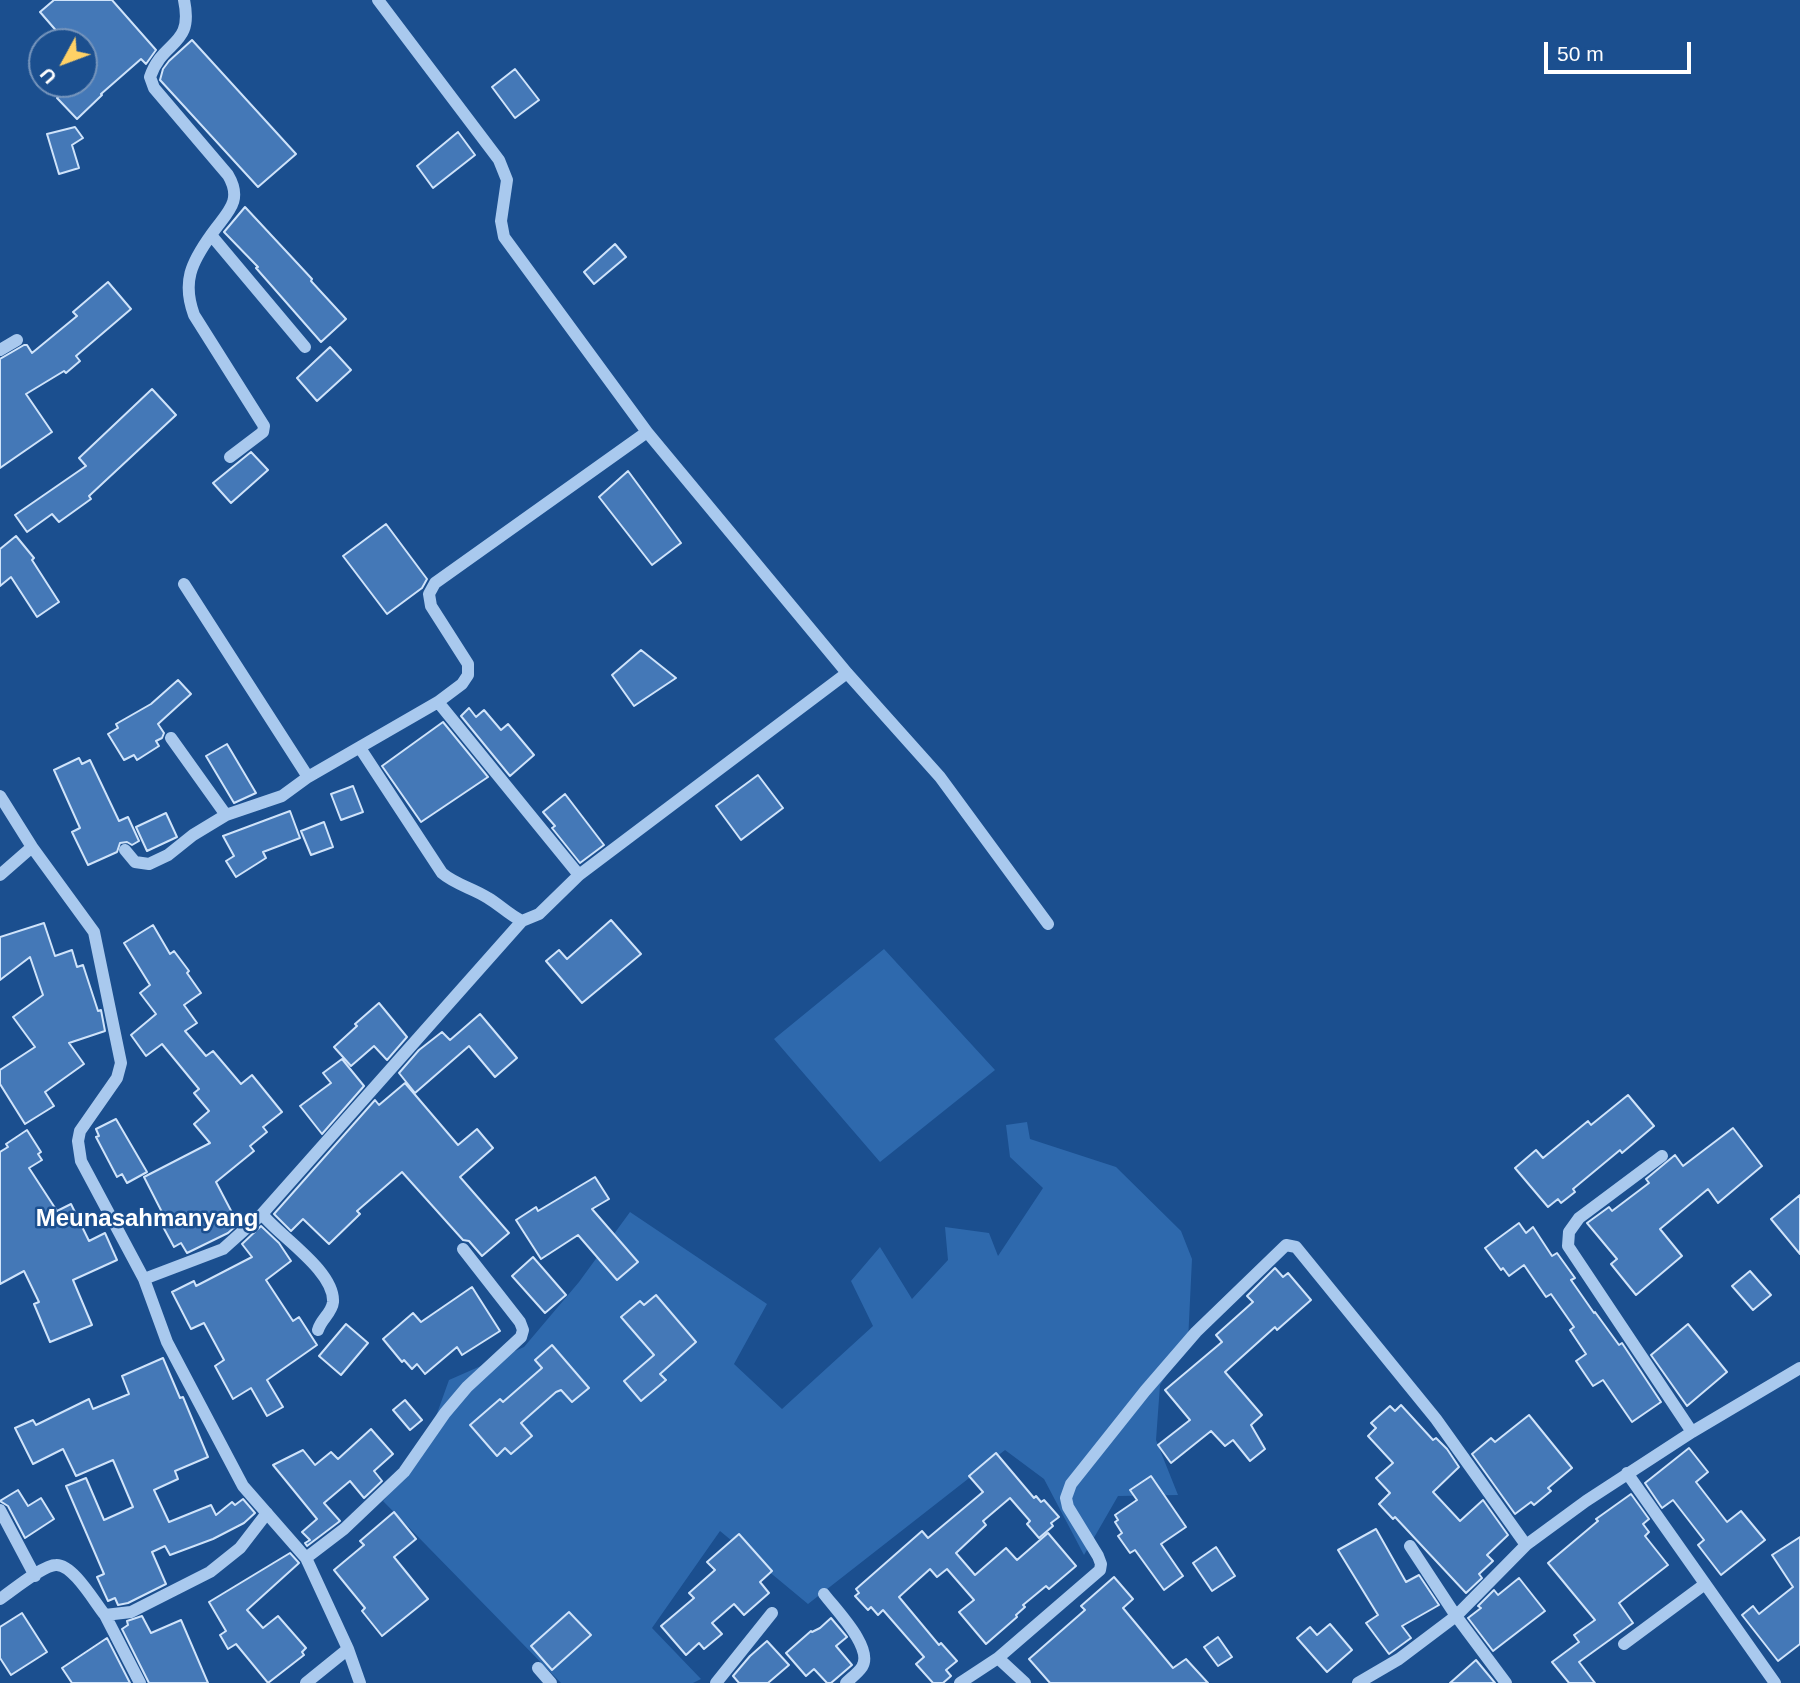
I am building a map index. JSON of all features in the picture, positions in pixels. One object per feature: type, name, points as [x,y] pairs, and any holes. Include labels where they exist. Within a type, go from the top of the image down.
[{"type":"street","points":[[184,0],[188,19],[185,29],[158,61],[150,77],[154,89],[228,175],[235,187],[236,193],[231,206],[201,249],[189,275],[187,296],[194,316],[264,426],[263,432],[230,457]]},
{"type":"street","points":[[378,0],[499,160],[507,180],[501,220],[504,237],[646,432],[847,673],[940,778],[1048,925]]},
{"type":"street","points":[[211,235],[305,348]]},
{"type":"street","points":[[0,350],[16,340]]},
{"type":"street","points":[[125,850],[135,862],[149,864],[168,855],[192,835],[226,815],[282,796],[308,777],[438,702],[463,684],[468,675],[468,664],[431,606],[429,594],[435,583],[646,432]]},
{"type":"street","points":[[184,584],[308,777]]},
{"type":"street","points":[[144,1279],[223,1249],[262,1214],[522,920],[539,914],[579,875],[847,673]]},
{"type":"street","points":[[438,702],[579,875]]},
{"type":"street","points":[[171,738],[226,815]]},
{"type":"street","points":[[359,748],[442,873],[452,881],[491,899],[512,917],[522,920]]},
{"type":"street","points":[[0,796],[93,932],[121,1063],[117,1078],[80,1131],[78,1151],[81,1161],[144,1279],[167,1342],[243,1486],[306,1558],[348,1649],[360,1683]]},
{"type":"street","points":[[0,875],[32,846]]},
{"type":"street","points":[[1662,1156],[1579,1218],[1569,1233],[1568,1246],[1692,1432]]},
{"type":"street","points":[[262,1214],[315,1266],[327,1284],[333,1304],[328,1315],[320,1322],[318,1330]]},
{"type":"street","points":[[960,1683],[998,1658],[1100,1570],[1098,1556],[1068,1507],[1066,1498],[1071,1484],[1196,1332],[1286,1245],[1296,1247],[1436,1419],[1527,1545]]},
{"type":"street","points":[[306,1558],[344,1529],[404,1472],[445,1413],[467,1387],[521,1337],[523,1330],[520,1322],[463,1249]]},
{"type":"street","points":[[1358,1683],[1399,1659],[1456,1616],[1527,1545],[1626,1473],[1800,1368]]},
{"type":"street","points":[[1626,1473],[1774,1683]]},
{"type":"street","points":[[0,1510],[35,1576]]},
{"type":"street","points":[[105,1615],[131,1612],[210,1572],[240,1548],[267,1513]]},
{"type":"street","points":[[1410,1546],[1456,1616],[1506,1683]]},
{"type":"street","points":[[0,1598],[51,1566],[62,1565],[68,1568],[105,1615],[140,1683]]},
{"type":"street","points":[[1624,1644],[1705,1584]]},
{"type":"street","points":[[824,1594],[864,1646],[862,1666],[846,1683]]},
{"type":"street","points":[[716,1683],[772,1614]]},
{"type":"street","points":[[306,1683],[348,1649]]},
{"type":"street","points":[[998,1658],[1025,1683]]},
{"type":"street","points":[[538,1668],[551,1683]]},
{"type":"shaded area","points":[[884,949],[995,1070],[880,1162],[774,1039]]},
{"type":"shaded area","points":[[1027,1122],[1030,1139],[1116,1167],[1181,1231],[1192,1259],[1188,1342],[1160,1385],[1156,1440],[1178,1495],[1118,1496],[1084,1555],[1044,1479],[1005,1450],[808,1604],[720,1531],[652,1628],[701,1679],[693,1683],[561,1683],[383,1501],[421,1458],[449,1380],[524,1347],[579,1282],[630,1212],[767,1304],[734,1364],[782,1409],[873,1326],[851,1281],[880,1247],[912,1299],[948,1260],[945,1227],[989,1233],[998,1256],[1043,1188],[1010,1157],[1006,1125]]},
{"type":"building","points":[[54,0],[112,0],[156,50],[146,64],[141,59],[77,119],[57,98],[98,98],[98,28],[54,28],[40,12]]},
{"type":"building","points":[[192,40],[296,154],[258,187],[160,80],[169,61]]},
{"type":"building","points":[[515,69],[539,100],[515,118],[492,87]]},
{"type":"building","points":[[75,127],[83,138],[72,145],[79,168],[59,174],[47,134]]},
{"type":"building","points":[[458,132],[475,155],[433,188],[417,166]]},
{"type":"building","points":[[245,207],[346,319],[321,342],[256,268],[258,267],[224,232]]},
{"type":"building","points":[[615,244],[626,257],[594,284],[584,272]]},
{"type":"building","points":[[108,282],[131,309],[76,356],[80,361],[66,373],[64,371],[26,394],[52,432],[0,468],[0,359],[24,345],[27,345],[32,353],[77,316],[73,312]]},
{"type":"building","points":[[330,347],[351,370],[317,401],[297,378]]},
{"type":"building","points":[[152,389],[176,415],[89,496],[91,499],[59,522],[52,514],[27,532],[15,515],[86,466],[79,458]]},
{"type":"building","points":[[251,452],[268,470],[231,503],[213,483]]},
{"type":"building","points":[[628,471],[681,543],[652,565],[599,497]]},
{"type":"building","points":[[386,524],[427,579],[422,588],[387,614],[343,556]]},
{"type":"building","points":[[16,536],[34,558],[32,560],[59,602],[37,617],[11,577],[0,586],[0,549]]},
{"type":"building","points":[[641,650],[676,678],[634,706],[612,675]]},
{"type":"building","points":[[178,680],[191,694],[158,724],[164,733],[162,738],[156,741],[159,746],[137,760],[134,755],[124,760],[108,734],[118,728],[116,724],[151,704]]},
{"type":"building","points":[[469,708],[476,717],[484,710],[501,730],[508,724],[534,755],[510,776],[461,716]]},
{"type":"building","points":[[443,722],[488,777],[421,822],[382,766]]},
{"type":"building","points":[[227,744],[256,793],[234,803],[206,756]]},
{"type":"building","points":[[79,758],[82,764],[90,760],[119,821],[128,817],[139,841],[132,845],[127,842],[120,843],[117,852],[88,865],[72,832],[80,828],[54,770]]},
{"type":"building","points":[[758,775],[783,808],[741,840],[716,806]]},
{"type":"building","points":[[353,786],[363,812],[341,820],[331,794]]},
{"type":"building","points":[[565,794],[604,845],[580,863],[552,828],[555,826],[543,812]]},
{"type":"building","points":[[290,811],[300,838],[263,852],[266,858],[236,877],[226,861],[234,856],[223,836]]},
{"type":"building","points":[[166,813],[177,837],[147,851],[136,827]]},
{"type":"building","points":[[324,822],[333,847],[311,855],[301,831]]},
{"type":"building","points":[[611,920],[641,954],[582,1003],[546,961],[559,950],[567,959]]},
{"type":"building","points":[[44,923],[55,956],[72,950],[77,967],[83,965],[98,1011],[101,1010],[105,1031],[69,1043],[84,1064],[45,1092],[54,1106],[25,1124],[0,1084],[0,1070],[35,1047],[13,1017],[43,995],[30,957],[0,980],[0,937]]},
{"type":"building","points":[[153,925],[170,954],[174,951],[189,971],[187,973],[201,993],[184,1005],[197,1023],[185,1031],[206,1056],[213,1051],[241,1084],[252,1075],[282,1112],[263,1127],[267,1132],[250,1146],[254,1151],[216,1182],[238,1224],[228,1233],[187,1253],[181,1243],[174,1247],[161,1223],[166,1220],[144,1177],[210,1143],[194,1124],[209,1111],[194,1093],[199,1089],[162,1044],[146,1056],[131,1035],[156,1014],[140,993],[150,985],[124,943]]},
{"type":"building","points":[[379,1003],[407,1037],[387,1060],[374,1046],[351,1066],[334,1047]]},
{"type":"building","points":[[480,1014],[517,1058],[495,1077],[469,1046],[415,1093],[399,1073],[419,1050],[442,1032],[450,1040]]},
{"type":"building","points":[[342,1059],[364,1086],[322,1134],[300,1106],[331,1083],[323,1073]]},
{"type":"building","points":[[405,1083],[458,1145],[477,1129],[493,1148],[460,1177],[509,1233],[482,1256],[469,1241],[463,1240],[402,1172],[357,1211],[360,1214],[329,1244],[303,1219],[291,1231],[274,1214],[375,1100],[379,1105]]},
{"type":"building","points":[[1628,1095],[1654,1126],[1622,1153],[1620,1150],[1573,1189],[1575,1192],[1561,1203],[1558,1199],[1548,1207],[1515,1168],[1536,1150],[1543,1158],[1588,1121],[1591,1125]]},
{"type":"building","points":[[116,1119],[147,1172],[127,1183],[122,1174],[117,1177],[96,1137],[99,1136],[96,1129]]},
{"type":"building","points":[[1733,1128],[1762,1166],[1718,1203],[1708,1189],[1660,1229],[1682,1256],[1636,1295],[1611,1264],[1617,1259],[1587,1223],[1609,1207],[1612,1211],[1649,1183],[1646,1179],[1675,1155],[1683,1166]]},
{"type":"building","points":[[27,1130],[41,1152],[38,1154],[42,1160],[29,1168],[57,1211],[71,1204],[89,1241],[105,1233],[117,1260],[73,1280],[92,1325],[50,1342],[34,1304],[39,1302],[24,1271],[0,1284],[0,1152],[8,1147],[6,1144]]},
{"type":"building","points":[[595,1177],[609,1199],[592,1209],[638,1262],[617,1280],[578,1235],[541,1259],[516,1220],[536,1207],[538,1211]]},
{"type":"building","points":[[1800,1195],[1800,1254],[1771,1219]]},
{"type":"building","points":[[1519,1223],[1526,1233],[1533,1227],[1552,1256],[1557,1253],[1575,1278],[1571,1280],[1594,1313],[1619,1345],[1622,1343],[1661,1402],[1632,1422],[1603,1380],[1593,1386],[1576,1361],[1586,1354],[1570,1330],[1574,1327],[1551,1294],[1546,1297],[1524,1265],[1509,1276],[1503,1268],[1501,1270],[1485,1248]]},
{"type":"building","points":[[261,1226],[279,1243],[291,1261],[266,1280],[293,1321],[299,1317],[317,1345],[267,1380],[283,1407],[267,1416],[251,1388],[233,1399],[215,1366],[224,1360],[204,1323],[191,1329],[172,1292],[194,1281],[196,1286],[252,1257],[242,1244]]},
{"type":"building","points":[[533,1257],[566,1295],[545,1313],[512,1276]]},
{"type":"building","points":[[1275,1268],[1283,1277],[1288,1273],[1311,1300],[1277,1330],[1275,1327],[1225,1372],[1262,1415],[1251,1425],[1265,1449],[1250,1461],[1233,1440],[1225,1446],[1211,1431],[1171,1463],[1158,1445],[1190,1420],[1165,1390],[1222,1342],[1216,1335],[1253,1302],[1247,1296]]},
{"type":"building","points":[[1750,1271],[1771,1295],[1753,1310],[1732,1286]]},
{"type":"building","points":[[472,1287],[500,1331],[462,1355],[457,1347],[425,1374],[417,1364],[412,1369],[404,1360],[402,1362],[383,1339],[413,1313],[421,1322]]},
{"type":"building","points":[[656,1295],[696,1342],[660,1374],[666,1380],[641,1401],[624,1381],[654,1355],[621,1317],[640,1301],[644,1305]]},
{"type":"building","points":[[346,1324],[368,1343],[341,1375],[319,1356]]},
{"type":"building","points":[[1688,1324],[1727,1372],[1687,1406],[1651,1355]]},
{"type":"building","points":[[552,1345],[589,1388],[572,1402],[561,1390],[556,1392],[521,1423],[532,1436],[511,1454],[505,1448],[497,1456],[470,1425],[500,1399],[503,1402],[542,1368],[535,1360]]},
{"type":"building","points":[[163,1358],[208,1457],[175,1471],[178,1479],[154,1490],[169,1522],[211,1505],[216,1515],[232,1502],[235,1505],[243,1499],[255,1513],[244,1523],[213,1539],[170,1555],[165,1546],[152,1552],[166,1584],[128,1603],[118,1605],[115,1598],[108,1601],[97,1577],[104,1574],[66,1486],[86,1478],[104,1520],[133,1507],[113,1460],[76,1476],[63,1449],[33,1464],[15,1428],[33,1420],[36,1425],[89,1399],[93,1409],[129,1394],[122,1376]]},
{"type":"building","points":[[405,1400],[422,1420],[410,1430],[393,1410]]},
{"type":"building","points":[[1401,1405],[1433,1440],[1436,1438],[1447,1449],[1459,1467],[1433,1492],[1460,1521],[1483,1500],[1508,1535],[1487,1555],[1493,1561],[1479,1574],[1482,1578],[1466,1593],[1395,1517],[1393,1519],[1379,1504],[1390,1493],[1376,1478],[1393,1463],[1368,1436],[1376,1428],[1371,1423],[1390,1406],[1395,1411]]},
{"type":"building","points":[[1529,1415],[1572,1468],[1548,1488],[1551,1491],[1534,1505],[1531,1502],[1515,1514],[1472,1454],[1491,1438],[1495,1442]]},
{"type":"building","points":[[371,1429],[393,1454],[374,1471],[382,1481],[364,1498],[350,1481],[324,1503],[340,1521],[307,1546],[305,1543],[310,1540],[302,1532],[317,1519],[273,1465],[303,1450],[315,1465],[331,1452],[338,1459]]},
{"type":"building","points":[[1689,1448],[1708,1472],[1696,1482],[1727,1522],[1741,1511],[1765,1540],[1721,1575],[1698,1545],[1704,1540],[1673,1500],[1662,1508],[1645,1483]]},
{"type":"building","points":[[996,1453],[1034,1498],[1036,1496],[1041,1502],[1044,1500],[1059,1517],[1039,1538],[1027,1524],[1030,1521],[1010,1498],[983,1521],[986,1525],[956,1553],[975,1575],[1006,1548],[1017,1560],[1048,1533],[1076,1566],[1049,1589],[1046,1586],[1023,1605],[1025,1607],[1017,1617],[986,1644],[959,1612],[974,1600],[947,1569],[937,1577],[930,1569],[899,1597],[939,1645],[941,1643],[957,1661],[946,1670],[951,1676],[943,1683],[933,1683],[916,1664],[924,1657],[883,1610],[878,1615],[871,1607],[868,1610],[855,1596],[859,1593],[856,1589],[922,1531],[928,1538],[983,1492],[969,1476]]},
{"type":"building","points":[[1151,1476],[1186,1527],[1161,1544],[1183,1576],[1164,1590],[1135,1550],[1130,1553],[1118,1536],[1122,1533],[1115,1522],[1118,1520],[1115,1515],[1137,1500],[1130,1490]]},
{"type":"building","points":[[18,1490],[28,1506],[41,1498],[54,1519],[25,1538],[8,1506],[0,1501]]},
{"type":"building","points":[[1631,1494],[1649,1519],[1643,1524],[1649,1532],[1645,1536],[1668,1565],[1619,1603],[1633,1623],[1579,1662],[1595,1683],[1569,1683],[1552,1662],[1579,1642],[1574,1635],[1595,1620],[1548,1563],[1598,1521],[1596,1519]]},
{"type":"building","points":[[394,1512],[416,1539],[394,1557],[428,1599],[382,1636],[362,1611],[365,1608],[334,1570],[364,1545],[360,1541]]},
{"type":"building","points":[[1376,1529],[1406,1582],[1419,1575],[1439,1605],[1402,1626],[1411,1638],[1389,1654],[1366,1623],[1378,1615],[1338,1550]]},
{"type":"building","points":[[739,1534],[772,1571],[760,1582],[769,1593],[744,1615],[734,1604],[712,1623],[722,1634],[704,1649],[699,1643],[686,1655],[661,1626],[694,1598],[689,1593],[715,1570],[707,1562]]},
{"type":"building","points":[[1800,1537],[1800,1644],[1778,1661],[1742,1615],[1753,1606],[1759,1614],[1793,1587],[1772,1555]]},
{"type":"building","points":[[1216,1547],[1235,1576],[1212,1591],[1193,1563]]},
{"type":"building","points":[[290,1553],[299,1563],[247,1610],[263,1628],[278,1616],[306,1648],[302,1652],[304,1655],[268,1683],[236,1644],[228,1649],[220,1635],[226,1631],[209,1602]]},
{"type":"building","points":[[1114,1577],[1133,1599],[1123,1608],[1173,1668],[1186,1659],[1208,1683],[1050,1683],[1029,1659],[1085,1610],[1081,1606]]},
{"type":"building","points":[[1519,1578],[1545,1611],[1493,1651],[1468,1618],[1481,1608],[1478,1606],[1494,1590],[1498,1595]]},
{"type":"building","points":[[569,1612],[591,1635],[552,1670],[531,1646]]},
{"type":"building","points":[[22,1613],[47,1652],[11,1675],[0,1658],[0,1627]]},
{"type":"building","points":[[142,1616],[151,1633],[181,1620],[208,1683],[149,1683],[122,1629],[128,1625],[127,1621]]},
{"type":"building","points":[[831,1618],[847,1637],[836,1646],[852,1665],[831,1683],[827,1683],[814,1669],[806,1676],[786,1653]]},
{"type":"building","points":[[1330,1624],[1352,1650],[1327,1672],[1297,1638],[1310,1627],[1317,1635]]},
{"type":"building","points":[[1218,1637],[1232,1657],[1218,1666],[1204,1647]]},
{"type":"building","points":[[107,1638],[130,1683],[72,1683],[62,1668]]},
{"type":"building","points":[[767,1641],[789,1665],[768,1683],[739,1683],[733,1676]]},
{"type":"building","points":[[1476,1660],[1495,1683],[1450,1683]]},
{"type":"district","name":"Meunasahmanyang","points":[[147,1219]]}]
